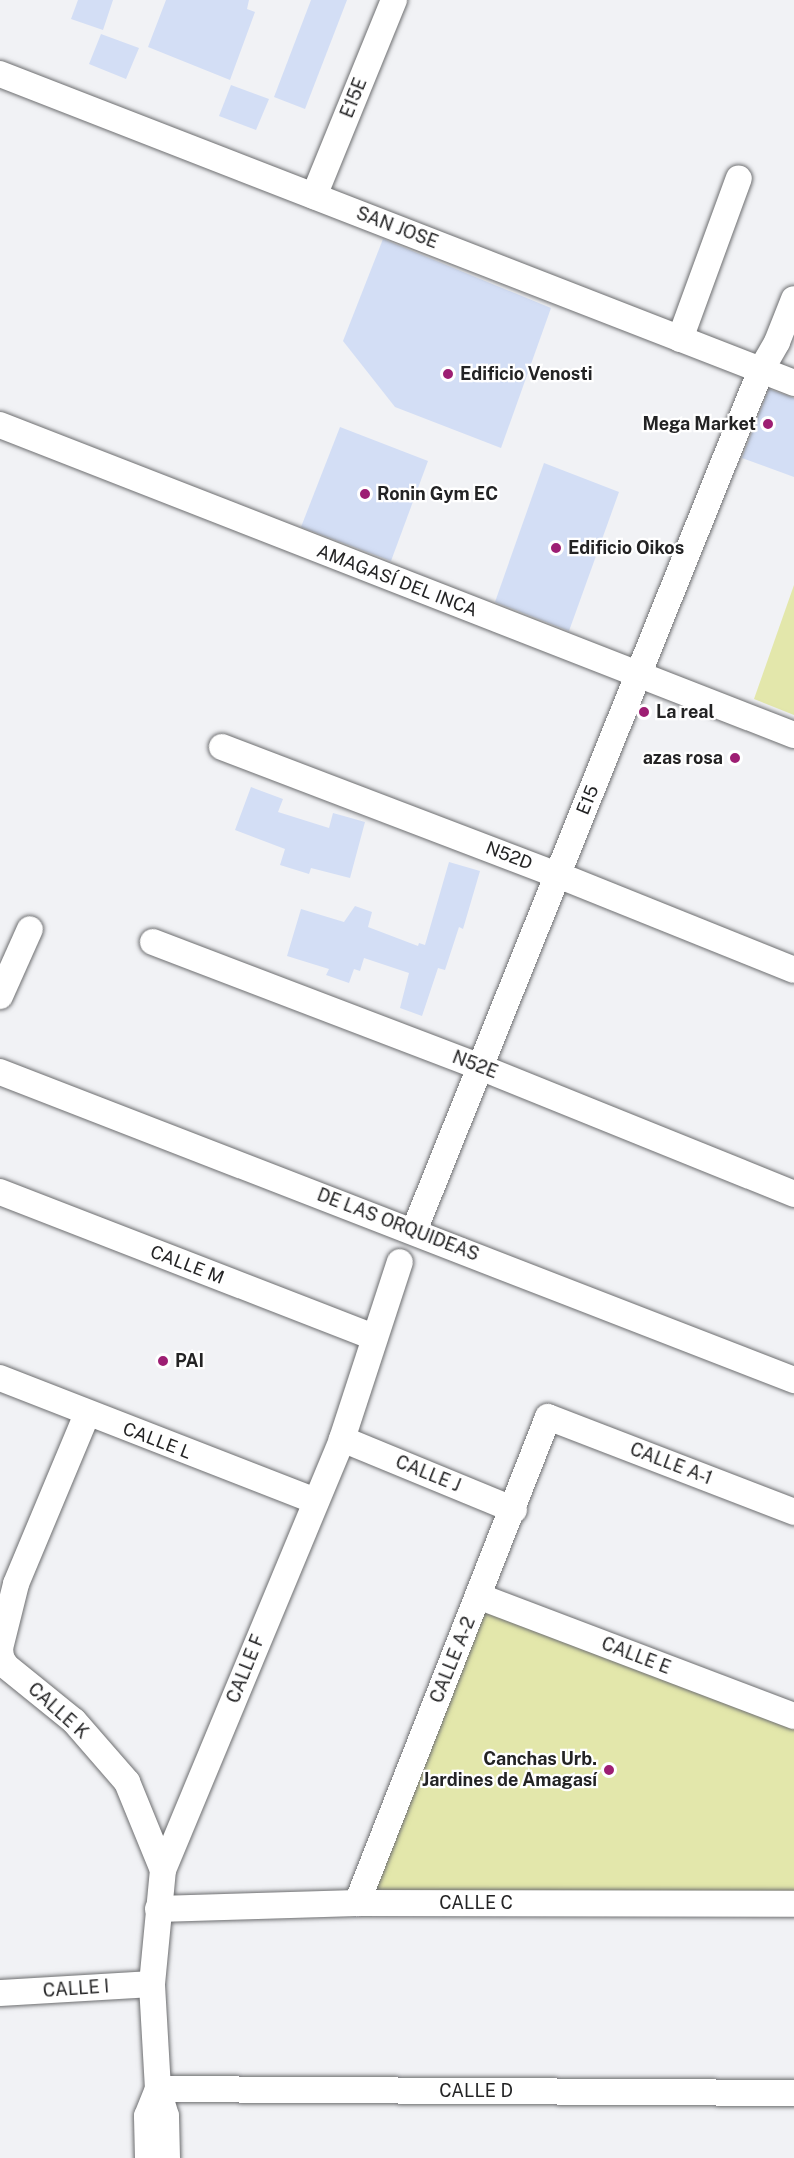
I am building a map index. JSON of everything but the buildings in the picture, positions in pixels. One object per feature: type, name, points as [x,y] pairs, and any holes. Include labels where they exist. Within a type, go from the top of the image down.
[{"type":"street","name":"E15E","points":[[314,196],[394,0]]},
{"type":"street","name":"SAN JOSE","points":[[0,74],[794,383]]},
{"type":"street","points":[[680,339],[739,178]]},
{"type":"street","name":"E15","points":[[414,1231],[761,370],[794,299]]},
{"type":"street","name":"AMAGASÍ DEL INCA","points":[[0,425],[794,735]]},
{"type":"street","name":"N52D","points":[[222,747],[558,875],[794,970]]},
{"type":"street","points":[[0,996],[30,929]]},
{"type":"street","name":"N52E","points":[[153,942],[480,1067],[794,1194]]},
{"type":"street","name":"DE LAS ORQUIDEAS","points":[[0,1072],[794,1380]]},
{"type":"street","name":"CALLE M","points":[[0,1192],[374,1337]]},
{"type":"street","name":"CALLE F","points":[[166,2158],[166,2116],[158,2089],[152,1984],[163,1870],[342,1439],[400,1262]]},
{"type":"street","name":"CALLE L","points":[[0,1378],[87,1414],[316,1501]]},
{"type":"street","name":"CALLE K","points":[[87,1414],[8,1581],[0,1648],[1,1658],[6,1666],[74,1721],[127,1782],[163,1870]]},
{"type":"street","name":"CALLE A-2","points":[[357,1903],[549,1417]]},
{"type":"street","name":"CALLE A-1","points":[[549,1417],[794,1512]]},
{"type":"street","name":"CALLE J","points":[[342,1439],[514,1510]]},
{"type":"street","name":"CALLE E","points":[[478,1596],[794,1716]]},
{"type":"street","name":"CALLE C","points":[[158,1909],[357,1903],[794,1904]]},
{"type":"street","name":"CALLE I","points":[[0,1994],[152,1984]]},
{"type":"street","name":"CALLE F","points":[[148,2158],[147,2116],[158,2089]]},
{"type":"street","name":"CALLE D","points":[[158,2089],[794,2093]]},
{"type":"green space","points":[[794,585],[794,715],[754,699]]},
{"type":"green space","points":[[478,1596],[794,1716],[794,1904],[357,1903]]},
{"type":"place","name":"Edificio Venosti","points":[[448,374]]},
{"type":"place","name":"Mega Market","points":[[768,424]]},
{"type":"place","name":"Ronin Gym EC","points":[[365,494]]},
{"type":"place","name":"Edificio Oikos","points":[[556,548]]},
{"type":"place","name":"La real","points":[[644,712]]},
{"type":"place","name":"azas rosa","points":[[735,758]]},
{"type":"place","name":"PAI","points":[[163,1361]]},
{"type":"place","name":"Canchas Urb. Jardines de Amagasí","points":[[609,1770]]}]
